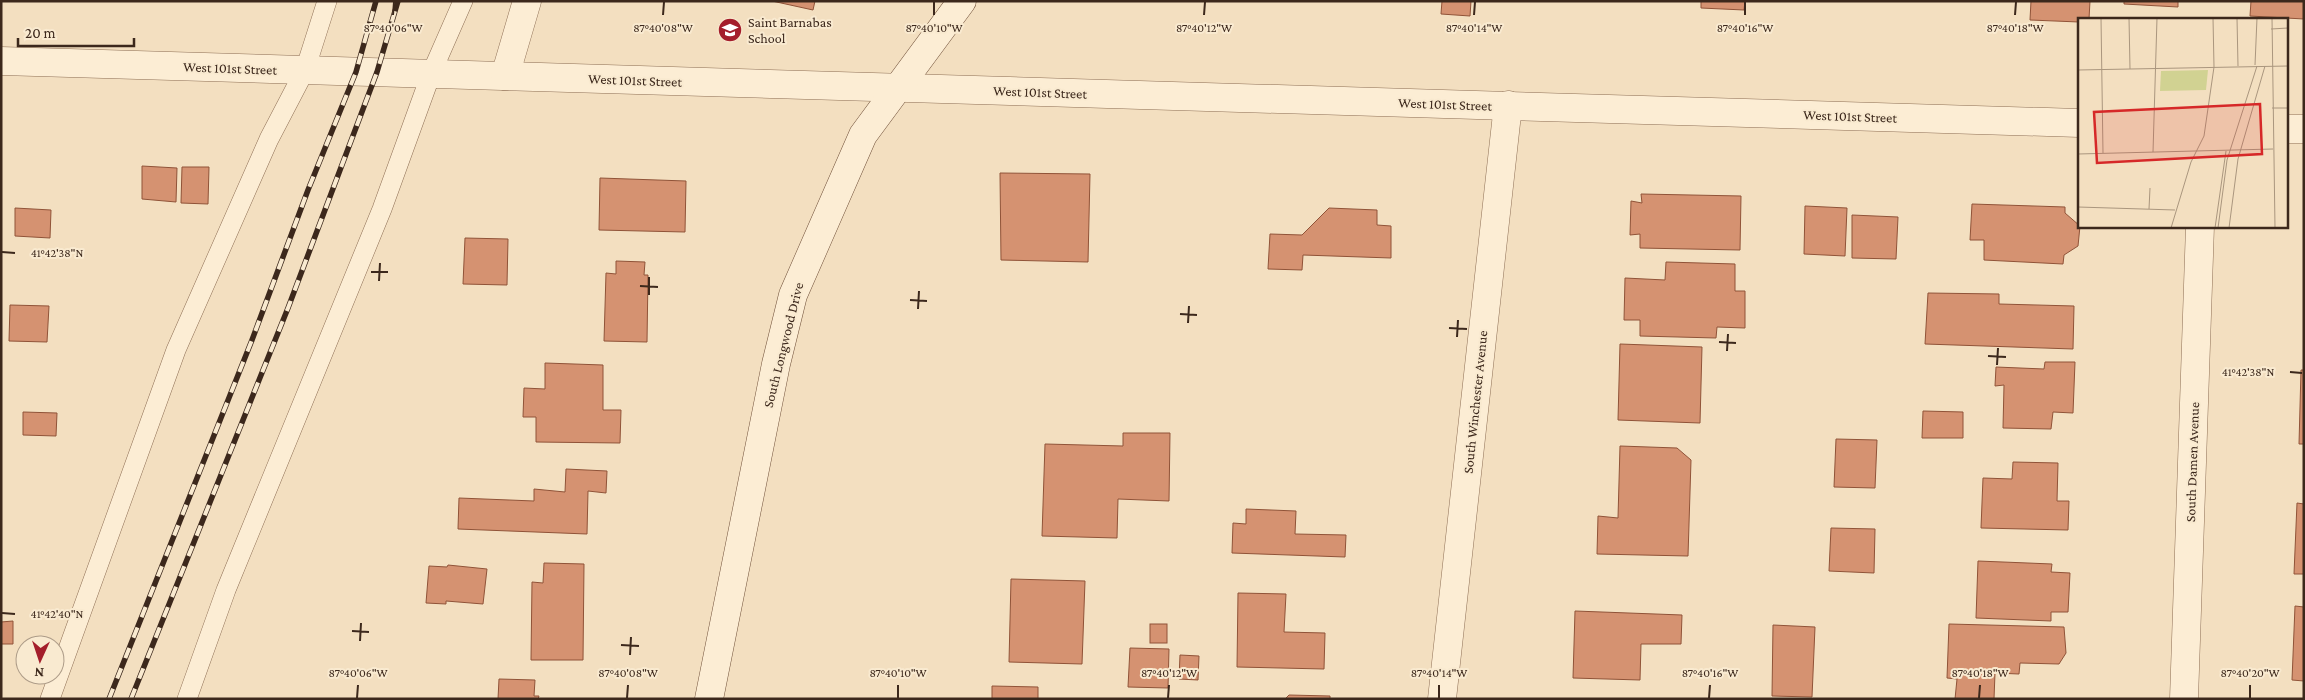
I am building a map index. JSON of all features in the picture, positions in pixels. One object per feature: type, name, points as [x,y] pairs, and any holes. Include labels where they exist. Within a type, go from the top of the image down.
[{"type":"street","points":[[505,76],[527,1]]},
{"type":"street","name":"South Longwood Drive","points":[[709,699],[776,364],[793,295],[863,135],[962,1]]},
{"type":"street","name":"West 101st Street","points":[[1,61],[2078,123]]},
{"type":"street","name":"South Winchester Avenue","points":[[1442,699],[1508,105]]},
{"type":"street","points":[[2288,129],[2304,129]]},
{"type":"street","name":"South Damen Avenue","points":[[2184,699],[2200,228]]},
{"type":"lane","points":[[50,699],[176,350],[269,139],[305,70],[327,1]]},
{"type":"lane","points":[[187,699],[226,590],[382,209],[432,74],[463,1]]},
{"type":"building","points":[[772,1],[815,1],[813,10]]},
{"type":"building","points":[[1442,1],[1471,1],[1470,16],[1441,14]]},
{"type":"building","points":[[1701,1],[1745,1],[1744,10],[1701,8]]},
{"type":"building","points":[[2031,1],[2090,1],[2089,18],[2078,18],[2078,22],[2030,20]]},
{"type":"building","points":[[2124,1],[2178,1],[2178,7],[2124,4]]},
{"type":"building","points":[[2251,1],[2304,1],[2304,19],[2250,16]]},
{"type":"building","points":[[142,166],[177,168],[176,202],[142,199]]},
{"type":"building","points":[[182,167],[209,167],[208,204],[181,203]]},
{"type":"building","points":[[1000,173],[1090,174],[1088,262],[1001,260]]},
{"type":"building","points":[[600,178],[686,181],[685,232],[599,230]]},
{"type":"building","points":[[1641,194],[1741,196],[1740,250],[1640,248],[1640,234],[1630,235],[1631,201],[1642,203]]},
{"type":"building","points":[[1972,204],[2065,207],[2065,213],[2080,228],[2078,246],[2064,255],[2063,264],[1984,260],[1984,240],[1970,240]]},
{"type":"building","points":[[1805,206],[1847,208],[1845,256],[1804,254]]},
{"type":"building","points":[[15,208],[51,210],[50,238],[15,236]]},
{"type":"building","points":[[1329,208],[1377,210],[1377,225],[1391,226],[1391,258],[1303,255],[1302,270],[1268,269],[1270,234],[1302,235]]},
{"type":"building","points":[[1852,215],[1898,217],[1896,259],[1852,258]]},
{"type":"building","points":[[465,238],[508,239],[507,285],[463,284]]},
{"type":"building","points":[[616,261],[645,262],[644,275],[648,275],[647,342],[604,341],[606,273],[616,274]]},
{"type":"building","points":[[1666,262],[1735,264],[1735,291],[1745,291],[1745,328],[1717,327],[1716,338],[1640,336],[1640,320],[1624,320],[1625,278],[1665,280]]},
{"type":"building","points":[[1928,293],[1999,294],[1999,304],[2074,306],[2073,349],[1925,344]]},
{"type":"building","points":[[10,305],[49,306],[47,342],[9,341]]},
{"type":"building","points":[[1620,344],[1702,347],[1700,423],[1618,420]]},
{"type":"building","points":[[2045,362],[2075,362],[2073,413],[2053,412],[2051,429],[2003,428],[2004,385],[1995,386],[1996,367],[2044,369]]},
{"type":"building","points":[[545,363],[603,365],[603,410],[621,410],[620,443],[536,442],[536,417],[523,417],[524,388],[545,389]]},
{"type":"building","points":[[2301,370],[2304,370],[2304,444],[2299,444]]},
{"type":"building","points":[[1923,411],[1963,412],[1963,438],[1922,438]]},
{"type":"building","points":[[23,412],[57,413],[56,436],[23,435]]},
{"type":"building","points":[[1123,433],[1170,433],[1169,501],[1118,499],[1117,538],[1042,536],[1045,444],[1123,446]]},
{"type":"building","points":[[1836,439],[1877,440],[1875,488],[1834,487]]},
{"type":"building","points":[[1620,446],[1677,448],[1691,460],[1688,556],[1597,554],[1598,516],[1618,518]]},
{"type":"building","points":[[2013,462],[2058,463],[2057,501],[2069,501],[2068,530],[1981,528],[1983,478],[2012,479]]},
{"type":"building","points":[[566,469],[607,471],[606,493],[588,491],[587,534],[458,529],[459,498],[534,501],[534,489],[565,492]]},
{"type":"building","points":[[2297,503],[2304,504],[2304,574],[2294,574]]},
{"type":"building","points":[[1246,509],[1296,511],[1295,534],[1346,535],[1345,557],[1232,553],[1233,523],[1246,524]]},
{"type":"building","points":[[1831,528],[1875,529],[1874,573],[1829,571]]},
{"type":"building","points":[[1978,561],[2052,564],[2051,572],[2070,573],[2068,612],[2051,612],[2051,621],[1976,618]]},
{"type":"building","points":[[544,563],[584,564],[583,660],[531,660],[532,582],[543,583]]},
{"type":"building","points":[[448,565],[487,569],[483,604],[446,601],[446,604],[426,603],[429,566],[447,567]]},
{"type":"building","points":[[1011,579],[1085,581],[1082,664],[1009,662]]},
{"type":"building","points":[[1238,593],[1286,594],[1284,632],[1325,633],[1324,669],[1237,667]]},
{"type":"building","points":[[2295,606],[2304,607],[2304,681],[2292,680]]},
{"type":"building","points":[[1575,611],[1682,615],[1681,644],[1641,644],[1640,680],[1573,678]]},
{"type":"building","points":[[13,621],[13,644],[1,644],[1,622]]},
{"type":"building","points":[[1150,624],[1167,624],[1167,643],[1150,643]]},
{"type":"building","points":[[1949,624],[2064,627],[2066,653],[2059,664],[2020,663],[2019,674],[1995,673],[1994,699],[1955,699],[1957,679],[1947,678]]},
{"type":"building","points":[[1773,625],[1815,627],[1812,697],[1772,696]]},
{"type":"building","points":[[1130,648],[1169,649],[1168,688],[1128,687]]},
{"type":"building","points":[[1180,655],[1199,656],[1198,680],[1179,679]]},
{"type":"building","points":[[499,679],[535,680],[534,696],[539,696],[538,699],[498,699]]},
{"type":"building","points":[[992,686],[1038,687],[1038,699],[992,699]]},
{"type":"building","points":[[1289,695],[1330,696],[1330,699],[1285,699]]},
{"type":"railway","points":[[109,699],[356,72],[376,1]]},
{"type":"railway","points":[[131,699],[288,308],[377,72],[398,1]]},
{"type":"place","name":"Saint Barnabas School","points":[[730,30]]}]
